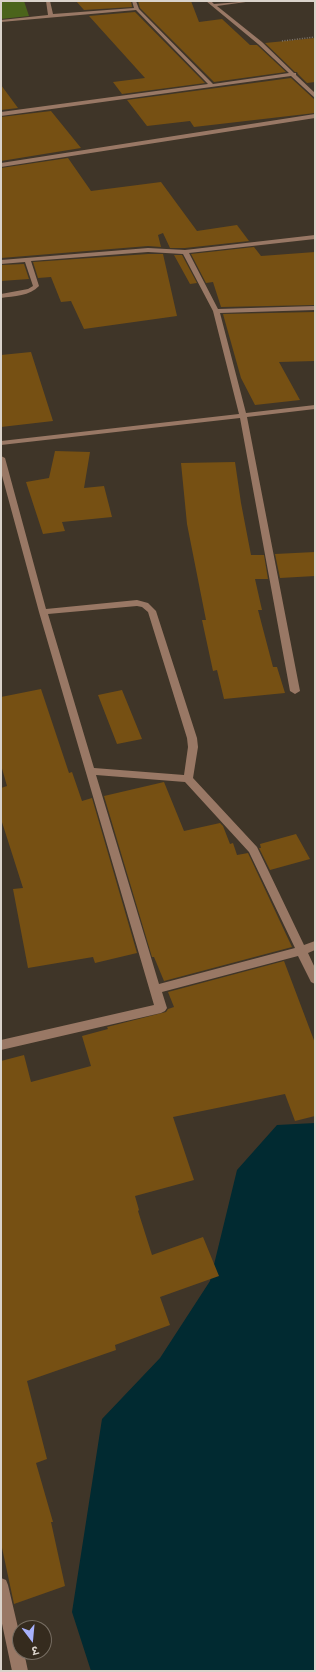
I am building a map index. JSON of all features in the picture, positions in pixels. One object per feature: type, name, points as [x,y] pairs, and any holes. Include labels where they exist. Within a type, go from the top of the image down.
[{"type":"street","points":[[48,1],[51,16]]},
{"type":"street","points":[[134,1],[137,10],[212,85]]},
{"type":"street","points":[[208,1],[260,43],[294,74],[315,96]]},
{"type":"street","points":[[215,6],[251,1]]},
{"type":"street","points":[[1,21],[137,10]]},
{"type":"street","points":[[1,114],[294,74]]},
{"type":"street","points":[[1,165],[315,116]]},
{"type":"street","points":[[1,262],[148,250],[185,252],[315,237]]},
{"type":"street","points":[[185,252],[216,312],[243,415],[295,691]]},
{"type":"street","points":[[1,296],[30,291],[36,286],[27,260]]},
{"type":"street","points":[[216,312],[315,308]]},
{"type":"street","points":[[1,443],[315,407]]},
{"type":"street","points":[[1,458],[43,612],[161,1008],[1,1045]]},
{"type":"street","points":[[43,612],[137,603],[148,606],[152,611],[192,738],[193,747],[188,779]]},
{"type":"street","points":[[90,772],[188,779],[253,850],[300,951],[315,979]]},
{"type":"street","points":[[156,989],[300,951],[315,945]]},
{"type":"street","points":[[1,1585],[20,1671]]},
{"type":"path","points":[[279,41],[315,37]]},
{"type":"green space","points":[[1,1],[24,1],[29,16],[1,19]]},
{"type":"water","points":[[315,1123],[315,1671],[91,1671],[72,1612],[102,1419],[160,1358],[210,1281],[237,1170],[277,1125]]},
{"type":"building","points":[[76,1],[131,1],[132,7],[84,10]]},
{"type":"building","points":[[138,1],[191,1],[199,22],[222,19],[250,45],[257,45],[286,72],[214,82],[140,8]]},
{"type":"building","points":[[135,12],[205,83],[122,94],[113,82],[145,78],[89,16]]},
{"type":"building","points":[[315,38],[315,82],[307,83],[265,43]]},
{"type":"building","points":[[291,78],[315,100],[315,113],[194,127],[190,121],[147,126],[127,100]]},
{"type":"building","points":[[1,85],[18,108],[1,110]]},
{"type":"building","points":[[51,111],[81,148],[1,161],[1,117]]},
{"type":"building","points":[[68,158],[91,191],[161,182],[197,231],[237,225],[249,241],[185,248],[170,248],[163,233],[158,235],[161,247],[148,246],[1,258],[1,168]]},
{"type":"building","points":[[254,247],[261,256],[315,252],[315,305],[221,307],[213,282],[206,283],[191,254]]},
{"type":"building","points":[[163,254],[177,316],[84,329],[71,301],[61,302],[51,277],[38,278],[33,262]]},
{"type":"building","points":[[174,255],[182,255],[197,283],[190,284]]},
{"type":"building","points":[[24,264],[29,279],[1,281],[1,265]]},
{"type":"building","points":[[315,312],[315,361],[279,362],[300,400],[255,405],[241,378],[223,314]]},
{"type":"building","points":[[31,352],[53,421],[1,427],[1,355]]},
{"type":"building","points":[[55,451],[90,452],[84,488],[104,486],[112,517],[62,522],[65,531],[43,534],[26,482],[49,478]]},
{"type":"building","points":[[235,462],[251,555],[264,555],[268,579],[255,579],[262,610],[258,610],[273,667],[277,667],[285,693],[224,699],[217,670],[213,671],[202,620],[206,620],[187,524],[181,463]]},
{"type":"building","points":[[315,552],[315,576],[280,578],[275,554]]},
{"type":"building","points":[[41,689],[69,773],[72,772],[82,801],[92,798],[137,953],[95,963],[93,957],[28,968],[13,889],[23,888],[1,819],[1,788],[7,786],[1,765],[1,697]]},
{"type":"building","points":[[122,690],[142,739],[117,744],[98,695]]},
{"type":"building","points":[[164,782],[184,831],[220,823],[223,826],[230,844],[233,843],[237,855],[248,853],[292,947],[164,981],[154,957],[152,957],[104,796]]},
{"type":"building","points":[[296,834],[310,859],[270,870],[259,848],[261,848],[260,844]]},
{"type":"building","points":[[284,961],[315,1043],[315,1116],[295,1121],[285,1094],[173,1117],[194,1180],[135,1196],[138,1211],[152,1255],[203,1237],[219,1276],[160,1297],[170,1325],[115,1345],[116,1350],[27,1381],[47,1459],[36,1463],[53,1522],[51,1522],[65,1586],[14,1604],[1,1543],[1,1061],[24,1055],[31,1082],[91,1066],[82,1036],[108,1029],[107,1027],[166,1012],[168,1009],[174,1007],[168,992]]}]
